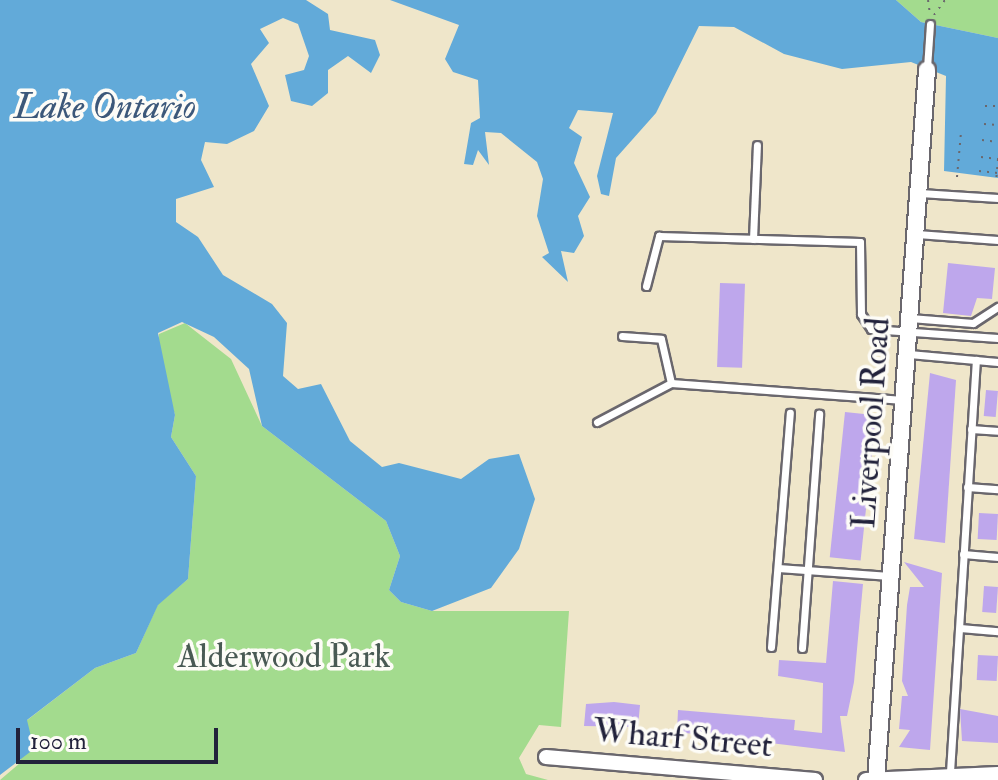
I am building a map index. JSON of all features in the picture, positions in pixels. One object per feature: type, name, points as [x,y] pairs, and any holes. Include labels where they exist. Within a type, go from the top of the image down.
[{"type":"street","name":"Liverpool Road","points":[[873,779],[927,70]]},
{"type":"street","name":"Wharf Street","points":[[546,757],[815,780]]},
{"type":"street","points":[[873,779],[950,772],[998,774]]},
{"type":"lane","points":[[927,70],[930,24]]},
{"type":"lane","points":[[753,239],[757,145]]},
{"type":"lane","points":[[918,193],[998,198]]},
{"type":"lane","points":[[915,234],[998,240]]},
{"type":"lane","points":[[646,286],[659,236],[860,242],[861,314],[871,329],[973,323],[998,307]]},
{"type":"lane","points":[[908,326],[998,338]]},
{"type":"lane","points":[[622,336],[661,339],[671,383]]},
{"type":"lane","points":[[906,354],[998,362]]},
{"type":"lane","points":[[950,772],[976,360]]},
{"type":"lane","points":[[597,422],[671,383],[903,400]]},
{"type":"lane","points":[[771,647],[790,413]]},
{"type":"lane","points":[[802,648],[819,414]]},
{"type":"lane","points":[[971,429],[998,431]]},
{"type":"lane","points":[[967,487],[998,489]]},
{"type":"lane","points":[[963,554],[998,557]]},
{"type":"lane","points":[[778,568],[890,576]]},
{"type":"lane","points":[[960,628],[998,631]]},
{"type":"path","points":[[928,0],[930,24]]},
{"type":"path","points":[[930,24],[945,0]]},
{"type":"path","points":[[985,106],[998,106]]},
{"type":"path","points":[[984,124],[998,125]]},
{"type":"path","points":[[957,177],[961,132]]},
{"type":"path","points":[[982,140],[998,142]]},
{"type":"path","points":[[981,157],[998,159],[996,183]]},
{"type":"path","points":[[979,171],[997,173]]},
{"type":"green space","points":[[896,0],[998,0],[998,38],[921,22]]},
{"type":"green space","name":"Alderwood Park","points":[[185,323],[231,359],[262,426],[386,521],[400,556],[389,590],[401,602],[432,611],[569,611],[561,727],[539,725],[519,758],[526,774],[548,780],[0,780],[20,763],[26,721],[95,668],[136,653],[158,604],[188,579],[196,476],[171,437],[175,415],[159,360],[159,334]]},
{"type":"water","name":"Lake Ontario","points":[[0,0],[306,0],[328,14],[330,30],[375,40],[380,55],[371,73],[348,56],[328,70],[328,93],[312,106],[291,101],[285,75],[304,70],[309,56],[298,24],[283,18],[260,29],[269,43],[251,64],[269,106],[254,131],[227,144],[205,142],[201,160],[214,187],[176,199],[176,222],[198,237],[223,275],[272,304],[287,323],[283,376],[298,389],[321,384],[350,441],[382,467],[399,463],[461,479],[489,459],[519,454],[535,499],[519,549],[491,588],[432,611],[401,602],[389,590],[400,556],[386,521],[262,426],[249,369],[214,337],[182,322],[158,333],[175,415],[171,437],[196,476],[188,579],[158,605],[136,653],[95,668],[27,720],[34,749],[0,775]]},
{"type":"water","points":[[390,0],[896,0],[921,22],[998,38],[998,178],[944,171],[946,76],[911,62],[842,69],[784,54],[734,27],[699,26],[656,113],[616,158],[609,196],[601,194],[597,176],[613,113],[578,110],[569,128],[582,137],[574,163],[590,197],[578,216],[584,236],[574,253],[561,251],[568,282],[542,257],[549,253],[537,216],[543,179],[537,162],[501,133],[485,132],[489,165],[478,150],[473,165],[464,164],[471,123],[480,118],[478,80],[453,72],[445,59],[459,25]]},
{"type":"building","points":[[948,263],[995,268],[992,299],[977,298],[971,316],[943,313]]},
{"type":"building","points":[[720,283],[745,284],[742,368],[717,367]]},
{"type":"building","points":[[930,373],[956,380],[945,543],[914,539]]},
{"type":"building","points":[[986,390],[998,391],[996,417],[984,416]]},
{"type":"building","points":[[845,412],[876,415],[861,560],[830,557]]},
{"type":"building","points":[[979,513],[998,514],[997,540],[978,539]]},
{"type":"building","points":[[904,562],[942,573],[930,750],[899,747],[910,730],[899,729],[902,696],[908,696],[902,681],[907,605],[910,587],[924,587]]},
{"type":"building","points":[[833,581],[863,584],[854,682],[847,716],[840,716],[845,752],[677,732],[678,710],[795,720],[794,730],[822,733],[823,683],[778,676],[779,660],[826,663]]},
{"type":"building","points":[[984,586],[998,587],[996,613],[982,612]]},
{"type":"building","points":[[978,655],[998,656],[997,681],[977,680]]},
{"type":"building","points":[[614,702],[640,705],[638,727],[584,726],[586,704]]},
{"type":"building","points":[[960,709],[998,716],[998,743],[962,741]]}]
